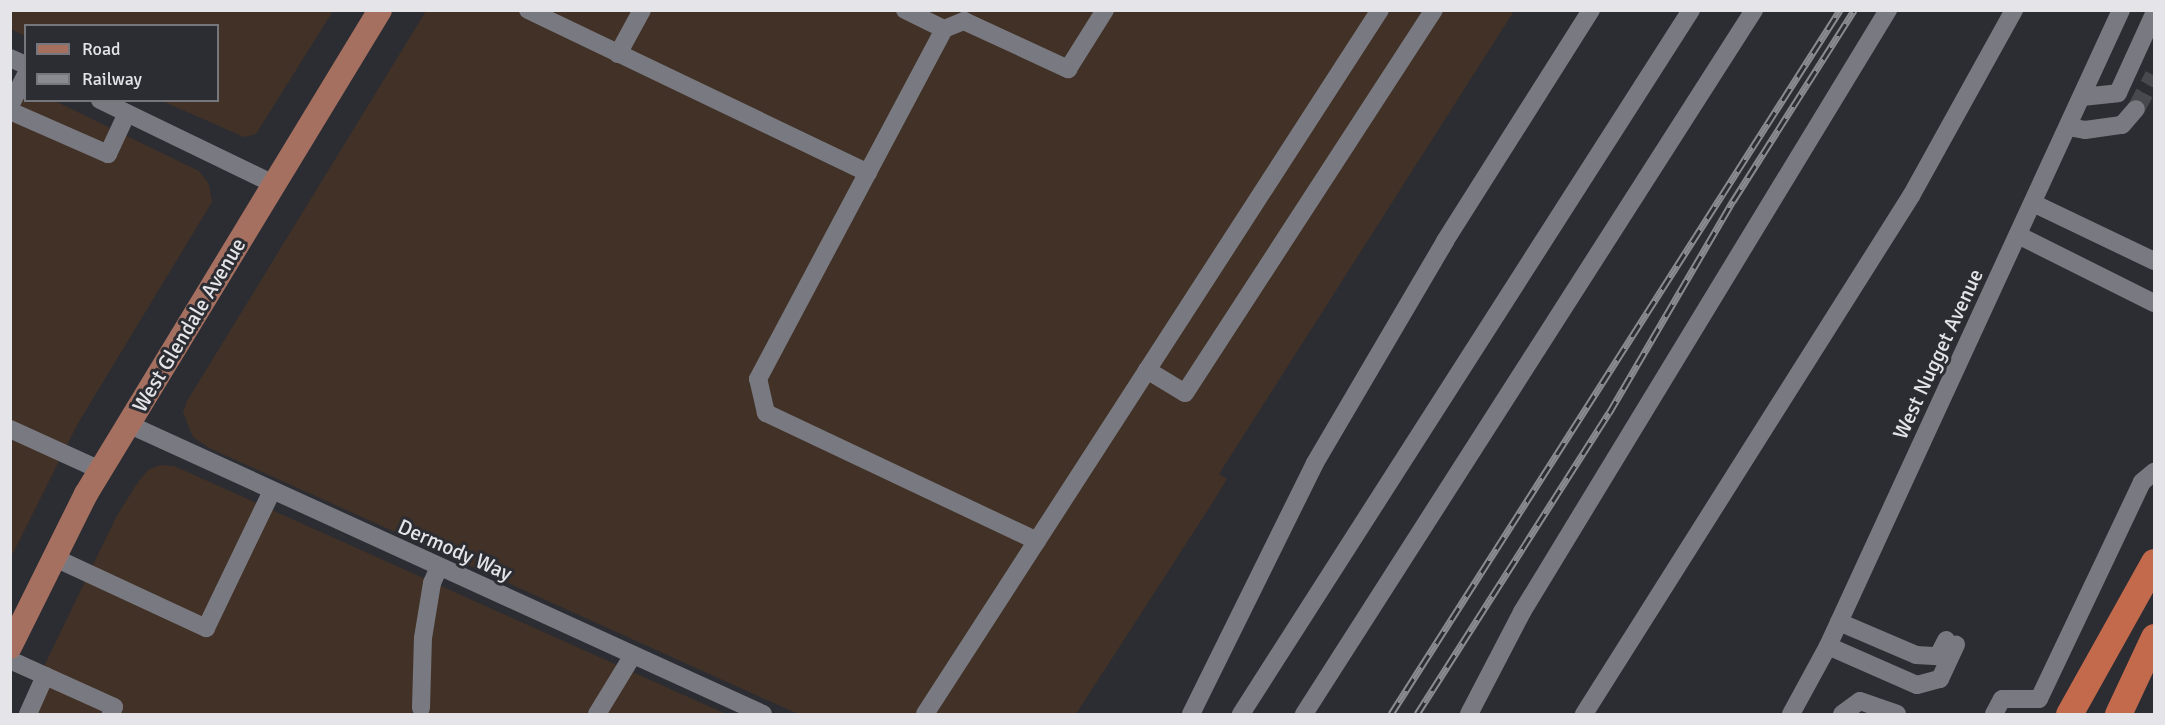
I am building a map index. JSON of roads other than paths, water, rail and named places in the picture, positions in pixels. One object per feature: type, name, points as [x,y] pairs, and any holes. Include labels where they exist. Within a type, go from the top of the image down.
[{"type":"highway","points":[[2069,714],[2154,562]]},
{"type":"highway","points":[[2118,714],[2154,637]]},
{"type":"main road","name":"West Glendale Avenue","points":[[10,647],[53,557],[100,470],[380,10]]},
{"type":"street","points":[[528,10],[868,173]]},
{"type":"street","points":[[618,54],[642,10]]},
{"type":"street","points":[[905,10],[944,29]]},
{"type":"street","points":[[1038,541],[766,414],[758,379],[944,29],[964,21],[1068,69],[1104,10]]},
{"type":"street","points":[[925,714],[1380,10]]},
{"type":"street","points":[[1147,370],[1185,393],[1434,10]]},
{"type":"street","points":[[1191,714],[1315,463],[1445,241],[1591,10]]},
{"type":"street","points":[[1241,714],[1691,10]]},
{"type":"street","points":[[1304,714],[1754,10]]},
{"type":"street","points":[[1469,714],[1522,612],[1888,10]]},
{"type":"street","points":[[1584,714],[1911,196],[2014,10]]},
{"type":"street","name":"West Nugget Avenue","points":[[1791,714],[1828,646],[2121,10]]},
{"type":"street","points":[[2082,97],[2118,93],[2154,14]]},
{"type":"street","points":[[10,58],[24,64]]},
{"type":"street","points":[[10,106],[24,78]]},
{"type":"street","points":[[104,102],[274,184]]},
{"type":"street","points":[[2068,128],[2085,130],[2122,125],[2136,109]]},
{"type":"street","points":[[10,111],[108,154],[127,113]]},
{"type":"street","points":[[2033,203],[2154,261]]},
{"type":"street","points":[[2018,235],[2154,303]]},
{"type":"street","name":"Dermody Way","points":[[128,424],[763,714]]},
{"type":"street","points":[[10,429],[100,470]]},
{"type":"street","points":[[1994,714],[2002,699],[2039,699],[2142,482],[2154,472]]},
{"type":"street","points":[[53,557],[206,628],[272,491]]},
{"type":"street","points":[[421,708],[423,638],[432,583],[439,567]]},
{"type":"street","points":[[1828,646],[1917,685],[1940,679],[1951,643],[1938,656],[1916,655],[1839,622]]},
{"type":"street","points":[[597,714],[633,656]]},
{"type":"street","points":[[10,660],[114,707],[111,714]]},
{"type":"street","points":[[28,714],[45,676]]},
{"type":"street","points":[[1842,714],[1860,701],[1897,714]]},
{"type":"tunnel","points":[[2136,109],[2154,75]]},
{"type":"railway","points":[[1391,714],[1840,10]]},
{"type":"railway","points":[[1417,714],[1609,413],[1733,201],[1854,10]]}]
